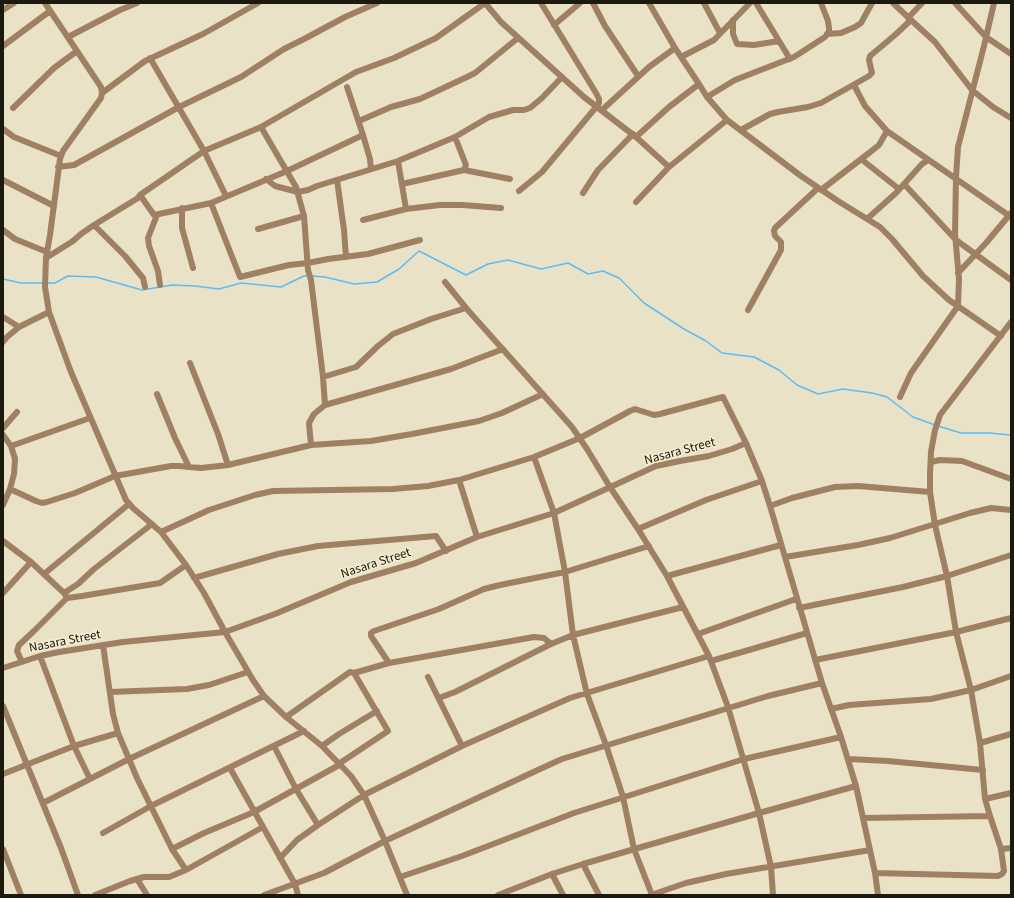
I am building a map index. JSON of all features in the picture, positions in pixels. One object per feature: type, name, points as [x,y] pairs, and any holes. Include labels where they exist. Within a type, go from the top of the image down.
[{"type":"street","points":[[3,10],[14,3]]},
{"type":"street","points":[[45,3],[100,87],[102,93],[101,98],[74,135],[61,156],[58,167],[45,274],[45,287],[49,312],[90,418],[128,504],[161,532],[186,565],[204,593],[248,672],[264,696],[286,717],[322,746],[351,776],[364,795],[386,841],[407,895]]},
{"type":"street","points":[[68,37],[120,10],[137,3]]},
{"type":"street","points":[[102,93],[150,58],[203,34],[258,3]]},
{"type":"street","points":[[58,167],[74,165],[179,108],[241,77],[284,49],[345,17],[377,3]]},
{"type":"street","points":[[3,239],[5,232],[47,255],[60,250],[94,225],[138,198],[140,195],[204,151],[261,127],[356,72],[394,58],[436,38],[485,3],[500,22],[584,97],[634,136],[669,167]]},
{"type":"street","points":[[541,3],[599,99],[600,108]]},
{"type":"street","points":[[554,25],[580,3]]},
{"type":"street","points":[[593,3],[605,26],[638,76]]},
{"type":"street","points":[[649,3],[675,48],[708,97],[727,120],[820,189],[880,226],[923,276],[949,300],[1001,336]]},
{"type":"street","points":[[704,3],[720,33]]},
{"type":"street","points":[[681,57],[709,44],[750,3]]},
{"type":"street","points":[[756,3],[790,59]]},
{"type":"street","points":[[708,97],[736,80],[790,59],[827,34],[829,32],[828,21],[821,3]]},
{"type":"street","points":[[827,34],[841,33],[861,23],[872,3]]},
{"type":"street","points":[[893,3],[934,42],[972,90],[993,107],[1011,118]]},
{"type":"street","points":[[741,130],[770,114],[821,103],[872,74],[869,60],[874,52],[895,36],[922,3]]},
{"type":"street","points":[[955,3],[986,37],[1011,54]]},
{"type":"street","points":[[900,397],[911,373],[958,306],[956,177],[958,147],[994,3]]},
{"type":"street","points":[[3,46],[50,11]]},
{"type":"street","points":[[733,20],[733,34],[736,44],[754,45],[779,40]]},
{"type":"street","points":[[359,121],[391,107],[420,99],[467,77],[518,38]]},
{"type":"street","points":[[519,191],[542,172],[600,108],[638,76],[675,48]]},
{"type":"street","points":[[13,108],[54,68],[77,51]]},
{"type":"street","points":[[150,58],[204,151],[226,196]]},
{"type":"street","points":[[266,179],[275,186],[298,192],[398,161],[455,137],[489,118],[513,110],[524,110],[530,108],[562,77]]},
{"type":"street","points":[[583,193],[598,170],[634,136],[668,107],[699,84]]},
{"type":"street","points":[[854,84],[865,106],[887,131],[1010,215],[958,273]]},
{"type":"street","points":[[347,87],[359,121],[370,159],[371,169]]},
{"type":"street","points":[[636,202],[669,167],[727,120]]},
{"type":"street","points":[[261,127],[298,192],[304,216],[308,263],[323,377],[325,405]]},
{"type":"street","points":[[3,129],[14,137],[61,156]]},
{"type":"street","points":[[748,310],[781,250],[781,242],[775,236],[775,228],[820,189],[878,145],[887,131]]},
{"type":"street","points":[[140,195],[154,215],[212,203],[287,171],[363,135]]},
{"type":"street","points":[[455,137],[466,165],[464,170]]},
{"type":"street","points":[[861,159],[902,186],[956,240],[1011,280]]},
{"type":"street","points":[[868,218],[902,186],[922,164],[928,160]]},
{"type":"street","points":[[398,161],[406,209]]},
{"type":"street","points":[[402,184],[464,170],[510,179]]},
{"type":"street","points":[[3,180],[54,206]]},
{"type":"street","points":[[337,180],[344,223],[346,257]]},
{"type":"street","points":[[212,203],[240,277],[290,265],[368,254],[420,240]]},
{"type":"street","points":[[363,220],[406,209],[440,205],[501,208]]},
{"type":"street","points":[[182,208],[182,228],[193,268]]},
{"type":"street","points":[[157,215],[148,238],[149,246],[158,271],[160,285]]},
{"type":"street","points":[[258,229],[304,216]]},
{"type":"street","points":[[94,225],[125,256],[143,278],[145,287]]},
{"type":"street","points":[[445,282],[466,308],[572,427],[667,576],[710,658],[728,707],[759,813],[771,867],[774,895]]},
{"type":"street","points":[[323,377],[356,367],[393,334],[431,319],[466,308]]},
{"type":"street","points":[[3,342],[20,327],[49,312]]},
{"type":"street","points":[[3,317],[20,327]]},
{"type":"street","points":[[876,873],[998,876],[1004,871],[1001,849],[985,799],[980,743],[971,690],[956,632],[947,576],[935,525],[930,492],[931,452],[940,415],[1011,322]]},
{"type":"street","points":[[312,445],[309,423],[314,414],[325,405],[451,370],[503,349]]},
{"type":"street","points":[[190,363],[218,434],[228,465]]},
{"type":"street","points":[[157,394],[189,467]]},
{"type":"street","points":[[10,489],[36,501],[47,502],[75,493],[115,476],[171,466],[200,468],[228,465],[312,445],[371,441],[480,421],[502,413],[543,394]]},
{"type":"street","points":[[161,532],[209,510],[255,494],[273,491],[393,489],[428,486],[459,480],[534,457],[580,438],[630,410],[635,409],[654,415],[723,397],[746,443],[762,481],[770,506],[796,599],[856,786],[876,873],[878,895]]},
{"type":"street","points":[[3,428],[17,412]]},
{"type":"street","points":[[11,446],[90,418]]},
{"type":"street","points":[[3,435],[11,446],[15,459],[14,474],[10,489],[3,505]]},
{"type":"street","name":"Nasara Street","points":[[3,668],[40,656],[103,645],[225,632],[275,614],[351,582],[416,563],[478,537],[554,513],[656,466],[709,456],[746,443]]},
{"type":"street","points":[[534,457],[554,513],[565,572],[573,634],[587,694],[606,745],[623,798],[634,849],[652,895],[686,883],[726,874],[870,850]]},
{"type":"street","points":[[931,462],[940,460],[962,461],[1011,478]]},
{"type":"street","points":[[459,480],[478,537]]},
{"type":"street","points":[[638,529],[706,500],[762,481]]},
{"type":"street","points":[[770,506],[792,498],[835,487],[858,486],[930,492]]},
{"type":"street","points":[[44,574],[128,504]]},
{"type":"street","points":[[785,557],[890,538],[991,508],[1011,510]]},
{"type":"street","points":[[22,662],[17,651],[19,645],[34,632],[65,595],[100,564],[152,524]]},
{"type":"street","points":[[194,578],[278,554],[318,546],[436,536],[446,550]]},
{"type":"street","points":[[3,541],[31,562],[65,595],[82,596],[160,583],[186,565]]},
{"type":"street","points":[[667,576],[781,545]]},
{"type":"street","points":[[389,663],[371,636],[371,633],[439,609],[484,589],[565,572],[649,546]]},
{"type":"street","points":[[799,608],[902,587],[947,576],[1011,555]]},
{"type":"street","points":[[3,593],[31,562]]},
{"type":"street","points":[[698,634],[796,599]]},
{"type":"street","points":[[439,698],[475,683],[573,634],[683,607]]},
{"type":"street","points":[[815,660],[956,632],[1011,618]]},
{"type":"street","points":[[280,858],[297,840],[364,795],[462,746],[555,704],[710,658],[807,634]]},
{"type":"street","points":[[286,717],[350,672],[354,673],[389,663],[534,637],[544,638],[551,644]]},
{"type":"street","points":[[103,645],[113,714],[118,733],[137,778],[172,849],[186,870]]},
{"type":"street","points":[[40,656],[74,746],[90,779]]},
{"type":"street","points":[[110,692],[187,689],[209,685],[248,672]]},
{"type":"street","points":[[172,849],[204,833],[254,812],[340,764],[388,732],[354,673]]},
{"type":"street","points":[[831,709],[849,705],[931,699],[971,690],[1011,676]]},
{"type":"street","points":[[428,678],[462,746]]},
{"type":"street","points":[[264,895],[324,873],[386,841],[562,759],[728,707],[822,683]]},
{"type":"street","points":[[43,803],[129,759],[264,696]]},
{"type":"street","points":[[3,706],[61,848],[78,895]]},
{"type":"street","points":[[322,746],[377,711]]},
{"type":"street","points":[[103,833],[151,806],[304,731]]},
{"type":"street","points":[[3,774],[74,746],[118,733]]},
{"type":"street","points":[[980,743],[1011,734]]},
{"type":"street","points":[[400,877],[462,856],[574,813],[744,759],[841,737]]},
{"type":"street","points":[[274,746],[296,789],[318,825]]},
{"type":"street","points":[[848,759],[888,761],[982,770]]},
{"type":"street","points":[[230,768],[295,884],[298,895]]},
{"type":"street","points":[[498,895],[552,874],[583,864],[856,786]]},
{"type":"street","points":[[985,799],[1011,794]]},
{"type":"street","points":[[863,818],[990,816]]},
{"type":"street","points":[[96,895],[137,879],[169,877],[186,870],[262,827]]},
{"type":"street","points":[[1001,849],[1011,848]]},
{"type":"street","points":[[3,849],[21,895]]},
{"type":"street","points":[[583,864],[598,895]]},
{"type":"street","points":[[552,874],[563,895]]},
{"type":"street","points":[[137,879],[147,895]]},
{"type":"waterway","points":[[311,276],[325,277],[354,284],[377,282],[399,269],[419,251],[466,275],[488,264],[508,260],[541,269],[568,263],[588,274],[603,271],[619,278],[644,303],[684,329],[706,341],[722,353],[754,357],[779,370],[797,385],[818,394],[843,389],[872,393],[887,397],[913,417],[935,425]]},
{"type":"waterway","points":[[47,283],[55,283],[68,276],[96,277],[142,290],[172,285],[219,289],[241,283],[281,287],[307,276]]},
{"type":"waterway","points":[[3,279],[21,283],[43,283]]},
{"type":"waterway","points":[[938,426],[961,433],[1011,435]]}]
